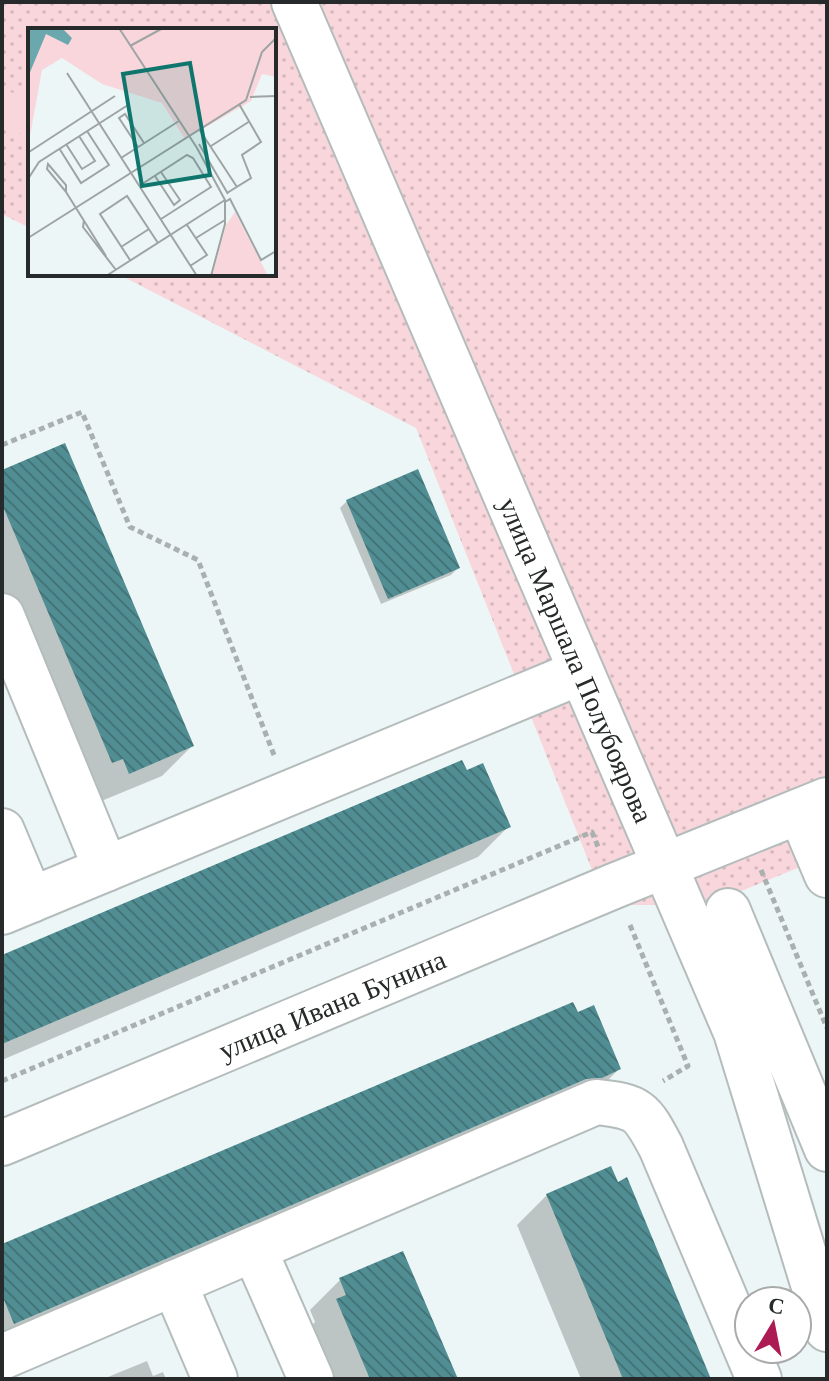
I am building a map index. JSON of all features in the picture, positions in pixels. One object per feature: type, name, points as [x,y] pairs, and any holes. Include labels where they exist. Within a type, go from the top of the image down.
[{"type":"street","name":"улица Маршала Полубоярова","points":[[294,2],[736,1032],[827,1329]]},
{"type":"street","points":[[2,616],[106,869]]},
{"type":"street","points":[[2,831],[17,906],[581,672]]},
{"type":"street","points":[[814,806],[827,875]]},
{"type":"street","name":"улица Ивана Бунина","points":[[2,1143],[664,865],[814,806]]},
{"type":"street","points":[[728,911],[827,1149]]},
{"type":"street","points":[[2,1357],[596,1102],[623,1104],[644,1116],[661,1147],[759,1379]]},
{"type":"street","points":[[254,1249],[311,1379]]},
{"type":"street","points":[[174,1283],[215,1379]]},
{"type":"path","points":[[2,445],[82,412],[130,527],[198,560],[289,793]]},
{"type":"path","points":[[761,869],[827,1028]]},
{"type":"shaded area","points":[[2,2],[827,2],[827,856],[707,905],[606,905],[416,428],[122,276],[276,276],[276,28],[28,28],[28,227],[2,214]]},
{"type":"shaded area","points":[[2,90],[28,96],[28,136],[2,129]]},
{"type":"building","points":[[65,443],[194,746],[129,774],[123,759],[112,763],[2,504],[2,470]]},
{"type":"building","points":[[418,469],[460,568],[388,599],[346,500]]},
{"type":"building","points":[[462,760],[467,770],[483,763],[511,827],[2,1044],[2,955]]},
{"type":"building","points":[[573,1002],[578,1012],[594,1005],[621,1069],[602,1078],[586,1079],[14,1324],[2,1295],[2,1244]]},
{"type":"building","points":[[611,1166],[618,1182],[627,1177],[711,1379],[623,1379],[546,1194]]},
{"type":"building","points":[[403,1251],[458,1379],[370,1379],[336,1299],[346,1295],[339,1278]]}]
